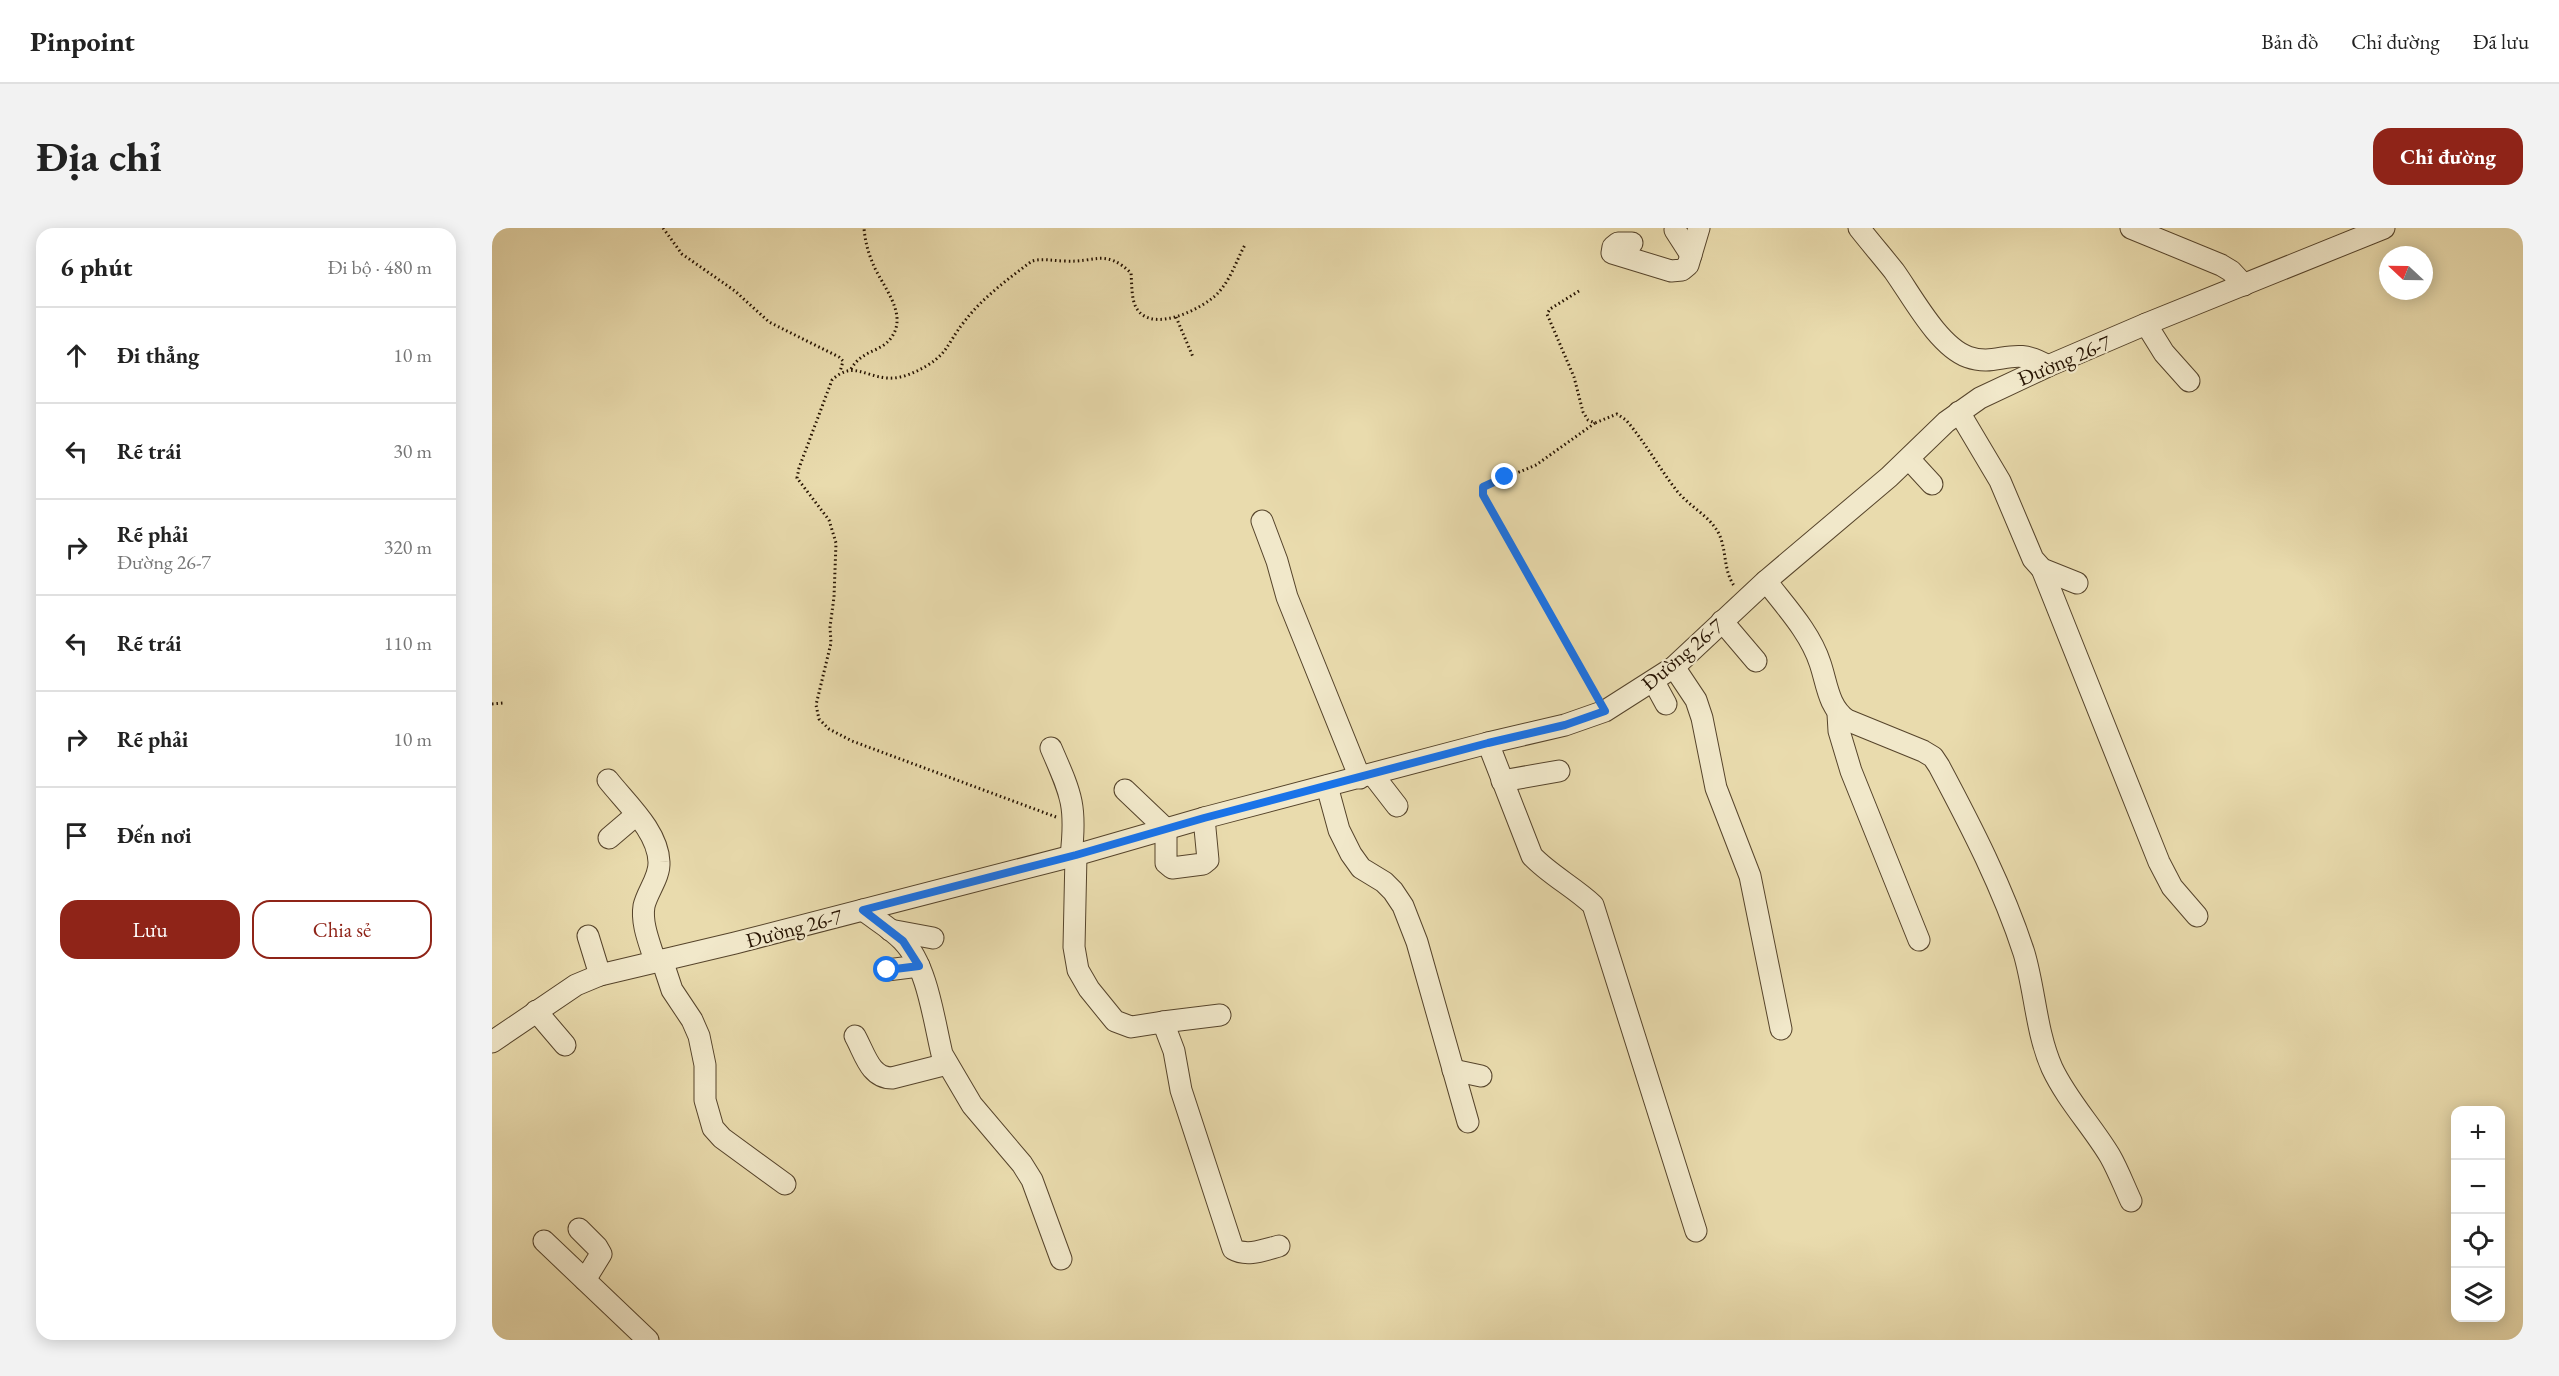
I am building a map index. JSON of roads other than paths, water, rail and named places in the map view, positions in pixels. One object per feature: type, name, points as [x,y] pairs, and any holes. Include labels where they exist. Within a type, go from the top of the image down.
[{"type":"street","points":[[1632,243],[1618,243],[1613,247],[1612,252],[1615,255],[1671,271],[1682,270],[1688,265],[1699,228]]},
{"type":"street","points":[[1858,228],[1893,270],[1936,330],[1956,351],[1981,360],[2024,355],[2048,366]]},
{"type":"street","points":[[2131,228],[2221,265],[2231,271],[2244,285]]},
{"type":"street","name":"Đường 26-7","points":[[492,1042],[576,985],[600,975],[735,943],[1073,856],[1204,818],[1565,725],[1605,711],[1654,682],[1674,667],[1766,581],[1909,459],[1959,412],[1993,390],[2146,324],[2384,228]]},
{"type":"street","points":[[1675,230],[1691,255]]},
{"type":"street","points":[[2146,324],[2164,353],[2188,381]]},
{"type":"street","points":[[1959,412],[1987,457],[2033,559],[2042,569],[2159,862],[2172,887],[2197,916]]},
{"type":"street","points":[[1909,459],[1932,484]]},
{"type":"street","points":[[1262,521],[1287,597],[1366,776],[1397,806]]},
{"type":"street","points":[[2042,569],[2077,583]]},
{"type":"street","points":[[1766,581],[1808,637],[1819,659],[1828,692],[1838,714],[1839,731],[1851,771],[1919,940]]},
{"type":"street","points":[[1722,621],[1756,661]]},
{"type":"street","points":[[1674,667],[1696,700],[1702,718],[1716,788],[1750,876],[1781,1029]]},
{"type":"street","points":[[1654,682],[1666,704]]},
{"type":"street","points":[[1838,714],[1847,720],[1923,751],[1933,757],[1939,766],[1972,829],[2011,916],[2024,954],[2044,1047],[2052,1068],[2063,1089],[2111,1157],[2131,1201]]},
{"type":"street","points":[[1488,743],[1532,856],[1544,868],[1593,905],[1696,1231]]},
{"type":"street","points":[[1051,748],[1071,795],[1074,823],[1074,947],[1078,970],[1089,989],[1115,1021],[1131,1027],[1220,1016]]},
{"type":"street","points":[[1502,781],[1559,771]]},
{"type":"street","points":[[608,780],[636,815],[656,846],[659,864],[644,906],[645,925],[672,990],[692,1020],[699,1036],[705,1065],[705,1100],[713,1128],[722,1138],[785,1184]]},
{"type":"street","points":[[1327,786],[1339,830],[1351,854],[1361,868],[1384,882],[1403,906],[1417,942],[1468,1122]]},
{"type":"street","points":[[1125,790],[1166,829],[1166,863],[1172,868],[1203,864],[1208,860],[1204,818]]},
{"type":"street","points":[[609,838],[636,815]]},
{"type":"street","points":[[863,910],[903,941],[919,966],[942,1054],[972,1105],[1022,1164],[1032,1180],[1061,1259]]},
{"type":"street","points":[[890,930],[933,938]]},
{"type":"street","points":[[588,936],[600,975]]},
{"type":"street","points":[[887,970],[919,966]]},
{"type":"street","points":[[536,1011],[565,1045]]},
{"type":"street","points":[[1163,1022],[1174,1051],[1181,1090],[1233,1249],[1241,1254],[1280,1246]]},
{"type":"street","points":[[855,1036],[876,1075],[883,1078],[892,1078],[947,1064]]},
{"type":"street","points":[[1453,1070],[1481,1076]]},
{"type":"street","points":[[579,1229],[601,1254],[585,1280]]},
{"type":"street","points":[[544,1241],[648,1340]]}]
